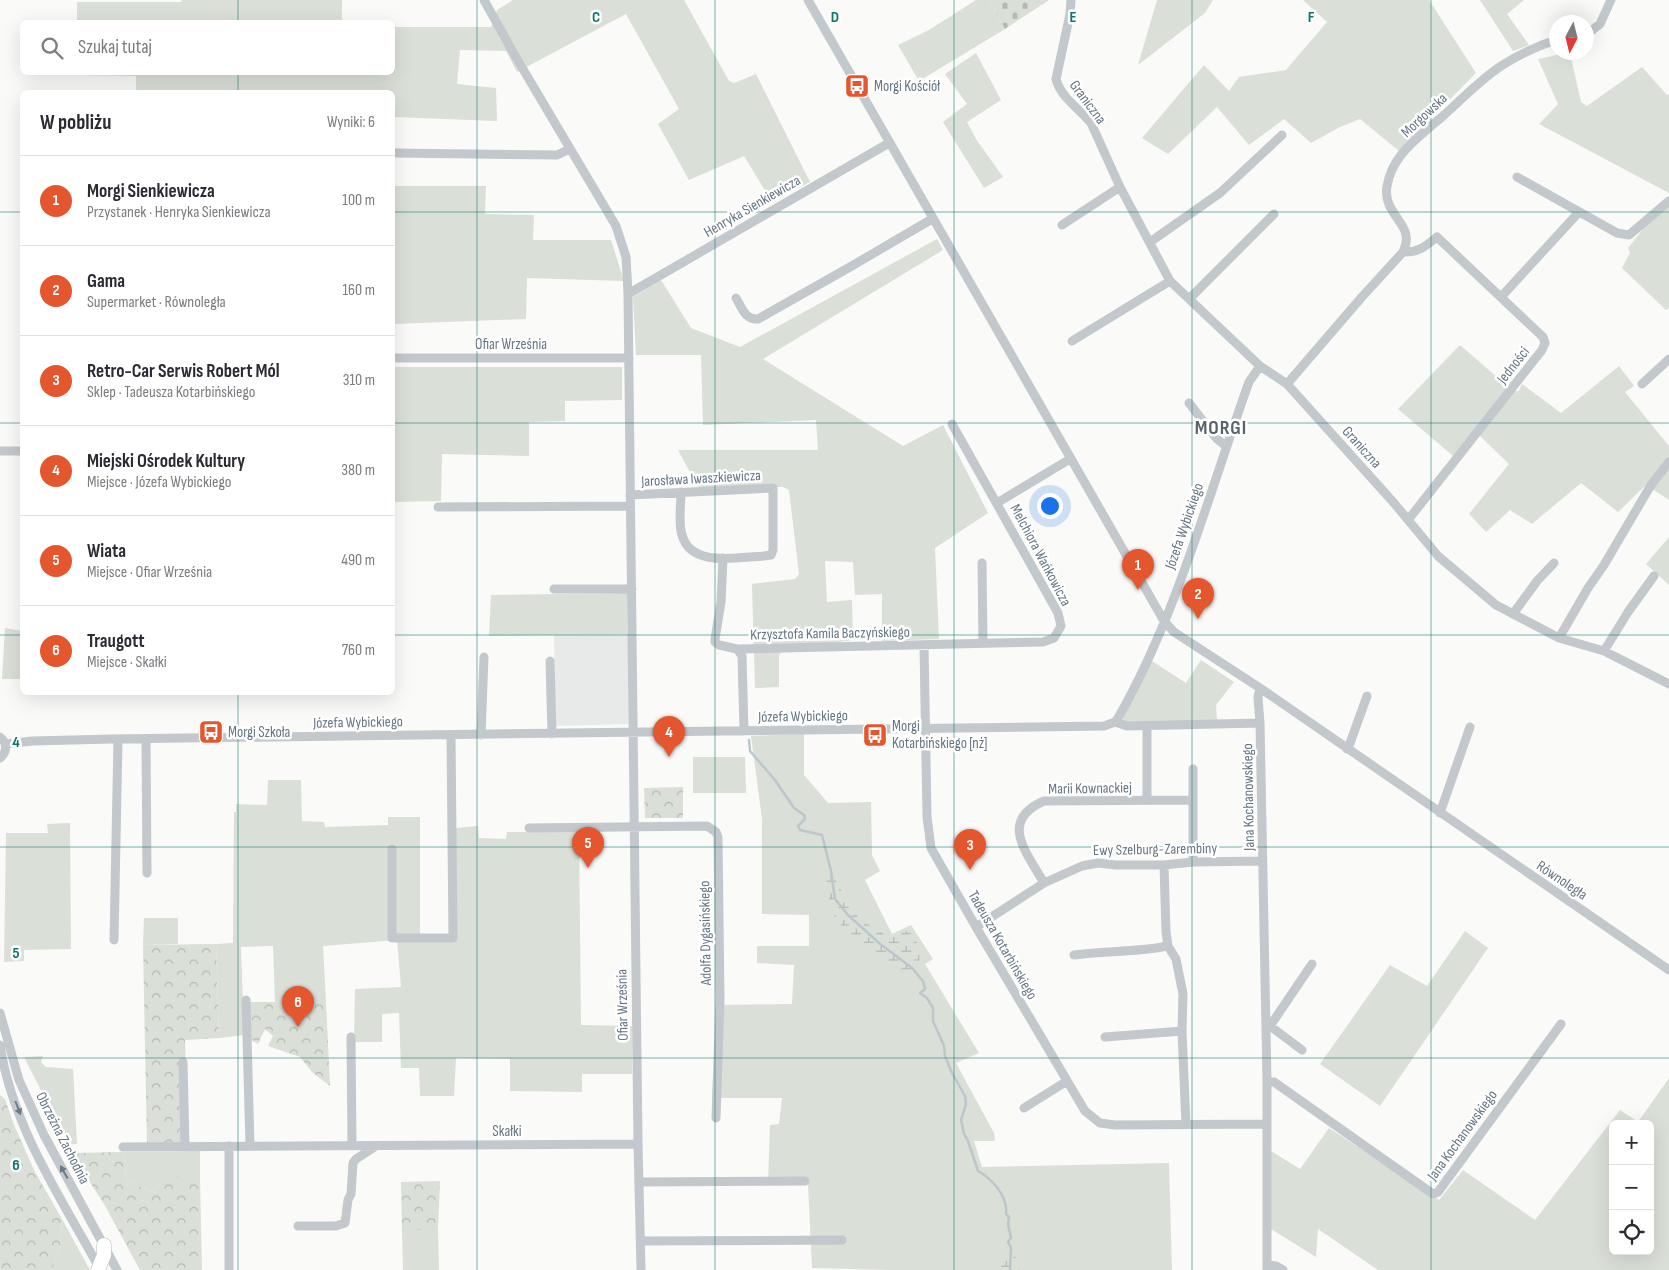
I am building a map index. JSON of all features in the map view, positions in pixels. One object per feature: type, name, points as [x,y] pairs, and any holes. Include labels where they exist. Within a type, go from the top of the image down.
[{"type":"highway","points":[[99,1269],[104,1255],[104,1245]]},
{"type":"street","name":"Ofiar Września","points":[[484,0],[616,226],[626,256],[641,1270]]},
{"type":"street","points":[[808,0],[1164,621]]},
{"type":"street","name":"Graniczna","points":[[1071,0],[1070,14],[1056,78],[1059,88],[1066,98],[1091,123],[1120,187],[1170,282],[1260,366],[1287,384],[1438,556],[1496,605],[1559,638],[1604,651],[1669,684]]},
{"type":"street","points":[[1594,29],[1600,24],[1611,0]]},
{"type":"street","name":"Morgowska","points":[[1404,252],[1408,243],[1407,232],[1390,210],[1386,196],[1390,173],[1402,155],[1452,108],[1501,66],[1526,52],[1549,43]]},
{"type":"street","points":[[1150,242],[1220,193],[1282,135]]},
{"type":"street","name":"Henryka Sienkiewicza","points":[[628,294],[889,143]]},
{"type":"street","points":[[395,153],[557,155],[570,149]]},
{"type":"street","points":[[1517,177],[1617,233],[1630,235],[1669,201]]},
{"type":"street","points":[[1062,226],[1120,187]]},
{"type":"street","points":[[1287,384],[1361,298],[1404,252],[1421,250],[1436,237],[1501,298],[1579,212]]},
{"type":"street","points":[[1189,299],[1274,214]]},
{"type":"street","points":[[736,298],[747,317],[752,320],[758,319],[932,219]]},
{"type":"street","points":[[1072,341],[1170,282]]},
{"type":"street","name":"Jedności","points":[[1408,520],[1542,350],[1545,343],[1543,337],[1501,298]]},
{"type":"street","name":"Ofiar Września","points":[[395,358],[629,358]]},
{"type":"street","points":[[1642,384],[1669,359]]},
{"type":"street","name":"Józefa Wybickiego","points":[[3,741],[1104,726],[1115,722],[1125,706],[1156,641],[1248,382],[1260,366]]},
{"type":"street","points":[[1189,403],[1217,438],[1226,446]]},
{"type":"street","name":"Melchiora Wańkowicza","points":[[924,645],[1043,642],[1054,638],[1061,626],[1058,613],[952,424]]},
{"type":"street","points":[[0,451],[20,451]]},
{"type":"street","points":[[997,503],[1070,459]]},
{"type":"street","points":[[1559,638],[1651,485],[1669,462]]},
{"type":"street","name":"Jarosława Iwaszkiewicza","points":[[630,495],[773,488],[774,550],[771,555],[723,558]]},
{"type":"street","points":[[681,492],[680,523],[687,547],[697,554],[712,558],[723,558]]},
{"type":"street","points":[[438,507],[630,506]]},
{"type":"street","name":"Krzysztofa Kamila Baczyńskiego","points":[[723,558],[721,602],[715,642],[719,645],[737,649],[924,645]]},
{"type":"street","points":[[982,563],[983,643]]},
{"type":"street","points":[[1514,614],[1537,581],[1554,563]]},
{"type":"street","points":[[1604,651],[1628,612],[1654,576]]},
{"type":"street","points":[[554,589],[632,589]]},
{"type":"street","name":"Równoległa","points":[[1164,621],[1174,632],[1260,688],[1669,970]]},
{"type":"street","points":[[924,645],[924,728]]},
{"type":"street","name":"Krzysztofa Kamila Baczyńskiego","points":[[737,649],[742,656],[744,731]]},
{"type":"street","points":[[481,735],[484,657]]},
{"type":"street","points":[[550,661],[552,734]]},
{"type":"street","name":"Jana Kochanowskiego","points":[[1260,688],[1258,697],[1268,1026],[1267,1268],[1276,1266],[1283,1270]]},
{"type":"street","points":[[1347,749],[1350,746],[1367,696]]},
{"type":"street","name":"Józefa Wybickiego","points":[[1115,722],[1127,726],[1260,723]]},
{"type":"street","name":"Marii Kownackiej","points":[[1146,800],[1147,726]]},
{"type":"street","points":[[1440,813],[1470,727]]},
{"type":"street","name":"Tadeusza Kotarbińskiego","points":[[924,728],[926,817],[931,848],[1085,1111],[1100,1123],[1114,1125],[1267,1124]]},
{"type":"street","points":[[392,849],[392,938],[453,938],[450,735]]},
{"type":"street","points":[[114,940],[118,739]]},
{"type":"street","points":[[146,739],[146,873]]},
{"type":"street","points":[[0,758],[6,750],[3,741]]},
{"type":"street","points":[[1192,769],[1193,862]]},
{"type":"street","name":"Marii Kownackiej","points":[[1044,883],[1019,835],[1022,818],[1034,806],[1044,801],[1192,800]]},
{"type":"street","name":"Adolfa Dygasińskiego","points":[[634,827],[707,826],[716,832],[718,837],[720,1000],[716,1118]]},
{"type":"street","points":[[529,828],[634,827]]},
{"type":"street","name":"Ewy Szelburg-Zarembiny","points":[[976,926],[1044,883],[1082,866],[1098,863],[1164,865],[1193,862],[1262,860]]},
{"type":"street","points":[[1164,865],[1168,946],[1176,959],[1183,994],[1182,1031],[1186,1125]]},
{"type":"street","points":[[1074,955],[1111,951],[1149,950],[1168,946]]},
{"type":"street","points":[[1302,1050],[1268,1026],[1312,964]]},
{"type":"street","points":[[246,1000],[250,1146]]},
{"type":"street","name":"Obrzeżna Zachodnia","points":[[0,1013],[16,1072],[26,1096],[44,1135],[117,1270]]},
{"type":"street","name":"Jana Kochanowskiego","points":[[1267,1081],[1274,1082],[1433,1194],[1438,1192],[1561,1024]]},
{"type":"street","points":[[1105,1037],[1182,1031]]},
{"type":"street","points":[[351,1037],[352,1146]]},
{"type":"street","name":"Obrzeżna Zachodnia","points":[[0,1045],[8,1083],[32,1146],[99,1269]]},
{"type":"street","points":[[183,1062],[184,1147]]},
{"type":"street","points":[[1024,1108],[1067,1081]]},
{"type":"street","name":"Skałki","points":[[123,1147],[638,1144]]},
{"type":"street","points":[[229,1146],[229,1270]]},
{"type":"street","points":[[298,1226],[336,1226],[345,1223],[348,1200],[351,1194],[353,1163],[376,1146]]},
{"type":"street","points":[[640,1182],[805,1181]]},
{"type":"street","points":[[641,1241],[842,1240]]},
{"type":"shaded area","points":[[629,633],[628,724],[555,726],[554,634]]},
{"type":"green space","points":[[182,0],[342,0],[342,20],[77,20],[77,2],[181,2]]},
{"type":"green space","points":[[513,0],[684,0],[729,81],[734,83],[756,74],[810,182],[772,202],[744,156],[689,180],[658,124],[679,109],[626,14],[517,72],[506,51],[460,50],[457,84],[496,88],[497,121],[395,117],[395,90],[136,90],[136,76],[77,75],[395,75],[395,27],[491,27],[497,10]]},
{"type":"green space","points":[[976,0],[989,0],[1005,29],[919,81],[898,45],[929,30]]},
{"type":"green space","points":[[989,0],[1049,0],[1005,29]]},
{"type":"green space","points":[[1157,0],[1213,0],[1205,13],[1138,65]]},
{"type":"green space","points":[[1303,0],[1429,0],[1476,73],[1399,151],[1360,119],[1340,127],[1311,143],[1284,119],[1249,145],[1217,107],[1168,154],[1142,138],[1204,65],[1229,91],[1239,77],[1286,70],[1327,22]]},
{"type":"green space","points":[[1480,0],[1524,0],[1507,14],[1529,45],[1513,51]]},
{"type":"green space","points":[[976,53],[1001,100],[967,122],[976,139],[1003,177],[984,188],[943,122],[967,104],[945,74]]},
{"type":"green space","points":[[1549,57],[1549,60],[1572,60],[1581,102],[1587,106],[1642,67],[1667,95],[1669,94],[1669,193],[1539,124],[1558,104],[1538,59]]},
{"type":"green space","points":[[395,186],[486,186],[485,214],[534,215],[533,240],[611,240],[624,281],[527,278],[526,319],[395,324]]},
{"type":"green space","points":[[1669,196],[1669,308],[1666,310],[1622,268],[1630,253],[1628,248]]},
{"type":"green space","points":[[937,239],[943,250],[763,359],[903,446],[943,425],[988,513],[935,548],[939,639],[882,641],[882,594],[855,595],[853,562],[825,561],[827,602],[852,600],[853,640],[783,650],[779,655],[779,687],[755,688],[752,584],[795,579],[799,574],[789,490],[783,487],[698,487],[678,450],[818,450],[816,420],[703,425],[701,355],[636,355],[633,297],[661,280],[691,328],[740,347]]},
{"type":"green space","points":[[1460,345],[1513,391],[1519,391],[1522,384],[1561,413],[1619,366],[1634,386],[1625,392],[1669,446],[1669,500],[1646,485],[1618,512],[1581,483],[1532,524],[1510,510],[1486,532],[1469,514],[1509,464],[1479,435],[1459,461],[1398,409]]},
{"type":"green space","points":[[395,367],[622,367],[622,400],[565,401],[565,421],[529,422],[529,456],[442,454],[441,501],[395,502]]},
{"type":"green space","points":[[1669,537],[1669,585],[1646,564]]},
{"type":"green space","points":[[627,593],[627,634],[489,636],[491,595]]},
{"type":"green space","points":[[5,628],[20,631],[20,679],[2,679]]},
{"type":"green space","points":[[1201,660],[1234,682],[1216,705],[1217,722],[1126,724],[1122,718],[1152,661],[1186,683]]},
{"type":"green space","points":[[804,734],[804,775],[828,803],[871,802],[872,855],[880,871],[865,880],[892,934],[911,925],[933,959],[925,964],[979,1053],[956,1063],[994,1133],[995,1141],[974,1141],[982,1167],[1169,1163],[1172,1270],[891,1270],[812,1268],[808,1184],[768,1184],[770,1125],[779,1124],[782,1098],[712,1098],[717,1005],[792,1004],[794,965],[757,963],[757,946],[809,946],[809,915],[762,914],[762,819],[751,736]]},
{"type":"green space","points":[[693,757],[745,757],[746,793],[693,793]]},
{"type":"green space","points":[[268,780],[301,780],[302,821],[324,822],[325,827],[388,825],[388,817],[420,817],[420,941],[456,940],[455,828],[478,826],[479,838],[506,839],[507,832],[579,832],[581,1025],[632,1026],[632,1074],[582,1074],[582,1092],[510,1091],[510,1059],[456,1058],[454,1096],[420,1096],[419,1068],[401,1068],[399,1013],[382,1014],[382,1042],[354,1042],[355,989],[401,987],[397,940],[323,946],[326,1002],[275,1002],[273,946],[241,947],[244,1035],[219,1038],[216,944],[233,943],[234,812],[236,812],[236,804],[267,805]]},
{"type":"green space","points":[[683,787],[683,818],[645,818],[644,788]]},
{"type":"green space","points":[[70,823],[71,949],[24,950],[24,961],[4,962],[6,833],[48,833],[47,824]]},
{"type":"green space","points":[[836,866],[841,890],[854,913],[887,936],[909,931],[919,948],[920,957],[917,968],[908,974],[870,946],[849,934],[834,916],[830,904],[824,867]]},
{"type":"green space","points":[[144,918],[178,918],[178,944],[143,945]]},
{"type":"green space","points":[[1465,931],[1488,948],[1380,1106],[1320,1064],[1390,965],[1427,986]]},
{"type":"green space","points":[[216,944],[219,1038],[185,1040],[188,1143],[147,1144],[143,945]]},
{"type":"green space","points":[[248,1002],[326,1002],[330,1086],[312,1072],[300,1057],[268,1046],[273,1036],[265,1029],[258,1044],[244,1035]]},
{"type":"green space","points":[[43,1056],[41,1062],[46,1067],[73,1069],[77,1144],[71,1144],[56,1120],[24,1057]]},
{"type":"green space","points":[[1669,1078],[1669,1270],[1378,1270],[1318,1229],[1316,1257],[1271,1229],[1271,1151],[1300,1169],[1329,1128],[1439,1200],[1463,1170],[1535,1220],[1609,1124],[1609,1255],[1654,1255],[1654,1120],[1639,1120]]},
{"type":"green space","points":[[0,1095],[5,1099],[34,1170],[62,1219],[60,1245],[52,1270],[0,1270]]},
{"type":"green space","points":[[1620,1110],[1635,1120],[1612,1120]]},
{"type":"green space","points":[[200,1151],[200,1179],[179,1178],[160,1182],[155,1193],[126,1180],[124,1152]]},
{"type":"green space","points":[[124,1152],[126,1180],[155,1193],[160,1182],[169,1176],[200,1179],[202,1270],[140,1270],[104,1204],[71,1153]]},
{"type":"green space","points":[[440,1181],[438,1230],[402,1230],[401,1182]]},
{"type":"green space","points":[[62,1219],[90,1270],[52,1270],[60,1245]]},
{"type":"green space","points":[[402,1230],[438,1230],[439,1270],[403,1270]]},
{"type":"green space","points":[[1005,1251],[1013,1252],[1021,1270],[999,1270],[998,1263]]},
{"type":"waterway","points":[[749,740],[750,751],[775,780],[794,808],[804,815],[805,819],[798,826],[800,830],[822,835],[831,871],[835,899],[848,915],[879,943],[912,968],[923,981],[925,989],[920,993],[927,998],[933,1008],[933,1021],[944,1046],[945,1056],[965,1096],[966,1104],[961,1120],[964,1134],[978,1171],[994,1183],[1002,1195],[1006,1207],[1011,1238],[1008,1242],[1011,1248],[1010,1270]]},
{"type":"place","name":"Morgi Kościół","points":[[857,86]]},
{"type":"place","name":"Morgi Sienkiewicza","points":[[1138,590]]},
{"type":"place","name":"Gama","points":[[1198,619]]},
{"type":"place","name":"Morgi Szkoła","points":[[211,732]]},
{"type":"place","name":"Morgi Kotarbińskiego [nż]","points":[[875,735]]},
{"type":"place","name":"Miejski Ośrodek Kultury","points":[[669,757]]},
{"type":"place","name":"Wiata","points":[[588,868]]},
{"type":"place","name":"Retro-Car Serwis Robert Mól","points":[[970,870]]},
{"type":"place","name":"Traugott","points":[[298,1027]]},
{"type":"district","name":"MORGI","points":[[1221,427]]}]
